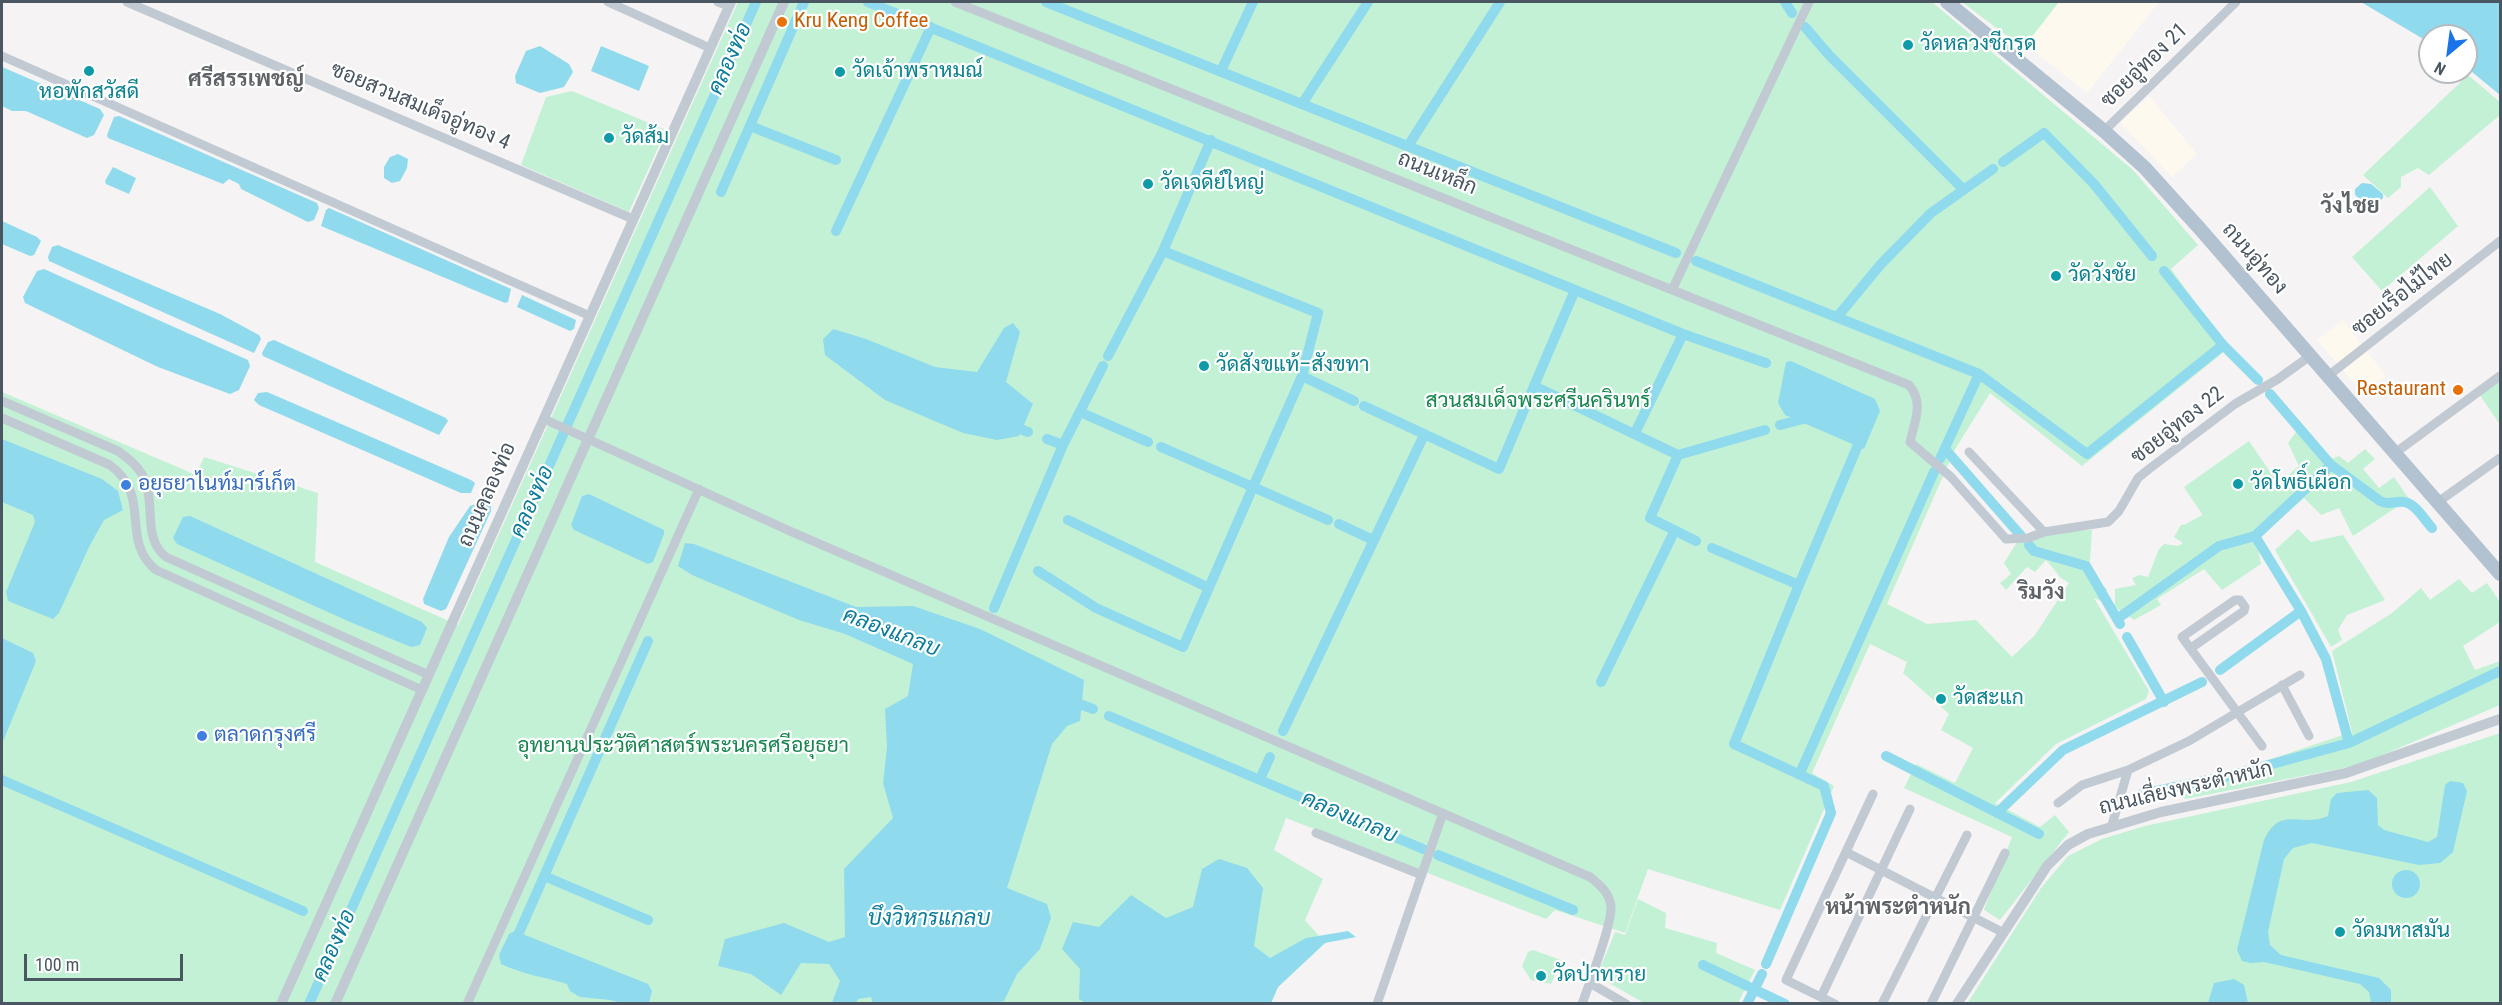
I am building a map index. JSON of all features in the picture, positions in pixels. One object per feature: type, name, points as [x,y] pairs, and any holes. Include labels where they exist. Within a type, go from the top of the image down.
[{"type":"main road","name":"ถนนอู่ทอง","points":[[1947,2],[2104,131],[2145,168],[2500,574]]},
{"type":"street","name":"ซอยสวนสมเด็จอู่ทอง 4","points":[[127,2],[633,219]]},
{"type":"street","points":[[608,2],[710,48]]},
{"type":"street","points":[[335,1004],[783,2]]},
{"type":"street","name":"ถนนเหล็ก","points":[[955,2],[1673,288],[1904,383],[1917,394],[1918,408],[1910,442],[1951,477],[2006,539]]},
{"type":"street","points":[[1673,288],[1809,2]]},
{"type":"street","name":"ซอยอู่ทอง 21","points":[[2104,131],[2236,2]]},
{"type":"street","name":"ถนนคลองท่อ","points":[[281,1004],[710,48],[726,3]]},
{"type":"street","points":[[2,56],[590,316]]},
{"type":"street","name":"ซอยเรือไม้ไทย","points":[[2328,376],[2500,241]]},
{"type":"street","name":"ซอยอู่ทอง 22","points":[[2006,539],[2028,538],[2044,532],[2108,522],[2119,511],[2139,478],[2149,469],[2235,404],[2278,379],[2310,356]]},
{"type":"street","points":[[2395,453],[2500,376]]},
{"type":"street","points":[[2,401],[118,451],[134,462],[144,477],[148,490],[153,542],[158,551],[166,557],[429,675]]},
{"type":"street","points":[[2,418],[110,465],[122,473],[133,494],[141,552],[156,570],[422,690]]},
{"type":"street","points":[[544,419],[1281,744],[1563,864],[1600,884],[1607,894],[1611,908],[1582,1004]]},
{"type":"street","points":[[1969,452],[2044,532]]},
{"type":"street","points":[[2438,502],[2500,458]]},
{"type":"street","points":[[467,1004],[699,489]]},
{"type":"street","points":[[2191,648],[2244,611],[2245,607],[2240,600],[2235,600],[2182,637],[2262,746]]},
{"type":"street","points":[[2058,803],[2082,785],[2127,770],[2189,741],[2300,675]]},
{"type":"street","points":[[2282,685],[2309,736]]},
{"type":"street","name":"ถนนเลี่ยงพระตำหนัก","points":[[1957,1004],[2047,866],[2068,845],[2088,834],[2161,812],[2346,773],[2500,719]]},
{"type":"street","points":[[2112,825],[2127,770]]},
{"type":"street","points":[[1835,1004],[1786,980],[1873,794]]},
{"type":"street","points":[[1821,997],[1910,809]]},
{"type":"street","points":[[1377,1004],[1443,813]]},
{"type":"street","points":[[1316,832],[1422,875]]},
{"type":"street","points":[[1882,1004],[1966,835]]},
{"type":"street","points":[[1846,852],[2002,932]]},
{"type":"street","points":[[1931,1004],[2005,853]]},
{"type":"street","points":[[1590,983],[1626,1004]]},
{"type":"shaded area","points":[[2059,2],[2159,2],[2087,93],[2026,45]]},
{"type":"shaded area","points":[[2149,96],[2197,154],[2172,177],[2120,123]]},
{"type":"shaded area","points":[[2343,320],[2386,376],[2363,394],[2317,340]]},
{"type":"green space","points":[[738,2],[1932,2],[2133,170],[2198,245],[2171,269],[2229,348],[2082,466],[1990,393],[1954,451],[1887,604],[1927,624],[1976,620],[2012,657],[2035,635],[2069,583],[2061,578],[2046,560],[2035,572],[2027,567],[2006,590],[2000,583],[2011,574],[2004,563],[2017,542],[2053,532],[2092,530],[2089,575],[2107,589],[2101,601],[2094,598],[2149,691],[2146,699],[2056,744],[1995,803],[2040,827],[2055,815],[2069,832],[2000,920],[1984,910],[2012,837],[1904,788],[1916,764],[1955,783],[1973,748],[1941,730],[1949,714],[1903,673],[1907,662],[1870,644],[1812,773],[1834,786],[1780,910],[1648,869],[1625,933],[1555,910],[1546,919],[1286,818],[1274,850],[1323,879],[1305,920],[1325,943],[1278,987],[1271,1004],[2,1003],[2,392],[196,475],[204,457],[318,493],[315,562],[458,625]]},
{"type":"green space","points":[[1962,2],[2059,2],[2023,48]]},
{"type":"green space","points":[[2478,83],[2500,102],[2500,115],[2429,175],[2418,168],[2401,177],[2401,187],[2388,198],[2363,175],[2459,84]]},
{"type":"green space","points":[[572,91],[666,130],[629,212],[521,165],[546,97]]},
{"type":"green space","points":[[2430,187],[2458,226],[2382,291],[2352,257]]},
{"type":"green space","points":[[2500,378],[2500,422],[2499,423],[2479,394]]},
{"type":"green space","points":[[2296,432],[2330,460],[2339,456],[2348,463],[2365,449],[2375,459],[2363,469],[2379,488],[2394,477],[2409,499],[2353,536],[2339,508],[2321,515],[2304,498],[2274,524],[2258,528],[2257,543],[2261,564],[2222,590],[2204,569],[2157,599],[2161,605],[2134,620],[2115,607],[2115,589],[2136,585],[2132,578],[2140,575],[2148,577],[2159,549],[2164,544],[2178,546],[2183,543],[2174,537],[2181,525],[2202,515],[2204,517],[2184,487],[2249,441],[2279,485],[2299,466],[2288,443]]},
{"type":"green space","points":[[2298,529],[2311,542],[2343,535],[2385,600],[2347,615],[2338,630],[2342,640],[2331,647],[2275,550]]},
{"type":"green space","points":[[2459,579],[2472,593],[2487,583],[2500,602],[2500,622],[2463,646],[2475,670],[2500,661],[2500,705],[2359,765],[2185,799],[2178,782],[2232,772],[2352,732],[2332,651],[2392,613],[2421,588],[2430,600]]},
{"type":"green space","points":[[2500,733],[2500,1003],[1967,1004],[2041,888],[2068,856],[2102,839],[2145,826],[2351,782]]},
{"type":"green space","points":[[1638,899],[1666,913],[1665,928],[1717,943],[1716,953],[1755,970],[1738,1003],[1644,1003],[1600,978],[1599,971],[1615,932],[1625,935]]},
{"type":"green space","points":[[1533,950],[1561,960],[1551,984],[1531,980],[1522,966],[1528,952]]},
{"type":"water","points":[[2361,2],[2500,2],[2500,95],[2478,77],[2478,24],[2418,24],[2418,36]]},
{"type":"water","points":[[540,46],[569,64],[573,72],[564,87],[540,93],[516,83],[515,76],[526,51]]},
{"type":"water","points":[[601,46],[649,66],[639,91],[591,71]]},
{"type":"water","points":[[2,67],[100,109],[104,115],[94,135],[87,138],[26,111],[12,111],[2,106]]},
{"type":"water","points":[[119,116],[317,203],[319,208],[314,220],[308,222],[241,189],[239,184],[229,179],[223,184],[108,138],[114,117]]},
{"type":"water","points":[[398,154],[408,159],[407,168],[400,181],[392,183],[384,178],[384,167],[390,157]]},
{"type":"water","points":[[113,167],[136,178],[129,194],[106,184],[105,181]]},
{"type":"water","points":[[2362,183],[2371,184],[2383,194],[2383,198],[2375,205],[2366,204],[2355,195],[2355,189]]},
{"type":"water","points":[[329,208],[511,289],[508,302],[505,303],[321,226],[326,210]]},
{"type":"water","points":[[2,221],[41,241],[34,255],[30,256],[2,244]]},
{"type":"water","points":[[58,245],[220,314],[259,335],[261,339],[254,353],[49,261],[48,257],[52,247]]},
{"type":"water","points":[[44,269],[248,360],[250,366],[239,390],[230,394],[158,367],[25,303],[23,297],[37,271]]},
{"type":"water","points":[[522,295],[576,320],[574,329],[570,331],[517,307]]},
{"type":"water","points":[[1013,323],[1020,332],[1006,382],[1033,404],[1019,436],[997,440],[963,433],[885,400],[825,355],[823,339],[833,329],[866,339],[935,367],[977,372],[1004,328]]},
{"type":"water","points":[[274,340],[446,418],[448,421],[439,435],[263,356],[262,353],[268,342]]},
{"type":"water","points":[[1791,361],[1875,399],[1880,411],[1864,449],[1785,415],[1778,403],[1786,362]]},
{"type":"water","points":[[267,392],[471,480],[475,483],[471,493],[461,493],[259,405],[254,400],[258,393]]},
{"type":"water","points":[[2,439],[102,479],[118,491],[123,510],[104,520],[59,613],[53,619],[8,601],[6,592],[35,522],[33,515],[2,502]]},
{"type":"water","points":[[589,494],[664,530],[653,562],[648,564],[574,530],[571,525],[582,496]]},
{"type":"water","points":[[484,501],[491,505],[491,511],[446,609],[441,611],[424,604],[423,599],[449,537],[470,506]]},
{"type":"water","points":[[190,516],[422,622],[427,628],[420,645],[411,647],[350,622],[177,544],[173,538],[183,517]]},
{"type":"water","name":"บึงวิหารแกลบ","points":[[685,543],[694,544],[856,607],[913,606],[980,629],[1084,680],[1080,721],[1067,726],[1052,744],[1007,888],[1047,904],[1051,918],[1040,949],[1017,974],[1004,1001],[986,1004],[873,1004],[871,997],[858,999],[856,1003],[832,1003],[840,981],[829,964],[801,963],[781,995],[751,974],[718,966],[725,939],[784,923],[829,942],[845,937],[844,869],[893,818],[883,783],[887,747],[885,709],[908,696],[913,664],[845,634],[799,620],[692,575],[678,566]]},
{"type":"water","points":[[2,638],[33,653],[36,661],[2,744]]},
{"type":"water","points":[[2450,781],[2463,783],[2467,791],[2453,852],[2440,863],[2419,865],[2312,843],[2293,848],[2284,859],[2268,932],[2270,945],[2281,955],[2379,978],[2391,990],[2391,1003],[2371,1003],[2369,992],[2360,984],[2264,962],[2242,961],[2237,950],[2264,840],[2270,829],[2284,820],[2308,820],[2328,816],[2331,799],[2337,793],[2368,790],[2377,798],[2378,825],[2384,830],[2428,842],[2437,837],[2445,785]]},
{"type":"water","points":[[1219,859],[1247,868],[1263,888],[1254,946],[1270,958],[1306,938],[1348,931],[1356,937],[1325,943],[1278,987],[1271,1003],[1087,1004],[1079,999],[1080,969],[1062,949],[1073,922],[1099,927],[1131,895],[1166,918],[1193,907],[1202,869]]},
{"type":"water","points":[[2406,870],[2416,874],[2420,884],[2416,894],[2406,898],[2396,894],[2392,884],[2396,874]]},
{"type":"water","points":[[515,931],[648,984],[652,991],[649,1003],[621,1003],[580,997],[570,991],[567,984],[501,964],[499,955],[509,934]]},
{"type":"water","points":[[2234,979],[2244,985],[2248,1003],[2208,1003],[2214,983]]},
{"type":"waterway","name":"คลองท่อ","points":[[309,1004],[756,2]]},
{"type":"waterway","points":[[721,192],[804,2]]},
{"type":"waterway","points":[[868,2],[1683,334],[1766,363]]},
{"type":"waterway","points":[[1046,2],[1676,253]]},
{"type":"waterway","points":[[1221,71],[1253,2]]},
{"type":"waterway","points":[[1302,104],[1368,2]]},
{"type":"waterway","points":[[1408,146],[1500,2]]},
{"type":"waterway","points":[[1785,2],[1792,13]]},
{"type":"waterway","points":[[836,231],[931,27]]},
{"type":"waterway","points":[[1805,27],[1829,55],[1963,189]]},
{"type":"waterway","points":[[750,126],[836,160]]},
{"type":"waterway","points":[[2003,162],[2044,133],[2094,184],[2152,256]]},
{"type":"waterway","points":[[1163,251],[1211,140]]},
{"type":"waterway","points":[[1838,316],[1881,264],[1931,213],[1993,169]]},
{"type":"waterway","points":[[1108,356],[1163,251],[1318,313],[1302,376],[1354,401]]},
{"type":"waterway","points":[[1696,261],[1979,374],[2087,454],[2223,345]]},
{"type":"waterway","points":[[2164,271],[2223,345],[2258,380]]},
{"type":"waterway","points":[[1534,386],[1575,290]]},
{"type":"waterway","points":[[1635,433],[1683,334]]},
{"type":"waterway","points":[[994,608],[1063,445],[1103,366]]},
{"type":"waterway","points":[[1940,459],[1979,374]]},
{"type":"waterway","points":[[1302,376],[1253,487],[1328,520]]},
{"type":"waterway","points":[[1364,406],[1499,469],[1534,386],[1678,455],[1650,518],[1696,541]]},
{"type":"waterway","points":[[2270,394],[2331,465],[2380,501],[2404,502],[2414,507],[2432,528]]},
{"type":"waterway","points":[[1080,412],[1148,442]]},
{"type":"waterway","points":[[1780,425],[1811,417]]},
{"type":"waterway","points":[[1010,425],[1028,432]]},
{"type":"waterway","points":[[1678,455],[1765,430]]},
{"type":"waterway","points":[[1799,585],[1863,433]]},
{"type":"waterway","points":[[1283,731],[1424,435]]},
{"type":"waterway","points":[[1047,439],[1063,445]]},
{"type":"waterway","points":[[1038,571],[1096,608],[1183,647],[1253,487],[1161,447]]},
{"type":"waterway","points":[[1945,449],[2022,537]]},
{"type":"waterway","points":[[2117,619],[2219,546],[2255,536],[2331,465]]},
{"type":"waterway","points":[[1800,773],[1934,472]]},
{"type":"waterway","points":[[1068,520],[1209,588]]},
{"type":"waterway","points":[[1339,524],[1373,540]]},
{"type":"waterway","points":[[1601,682],[1674,532]]},
{"type":"waterway","points":[[2255,536],[2301,611],[2326,659],[2349,743]]},
{"type":"waterway","points":[[2029,545],[2034,551],[2086,566],[2120,624]]},
{"type":"waterway","points":[[1712,548],[1799,585],[1734,744],[1824,786],[1831,813],[1766,964]]},
{"type":"waterway","points":[[2220,670],[2301,611]]},
{"type":"waterway","points":[[2127,637],[2164,702]]},
{"type":"waterway","points":[[514,944],[648,641]]},
{"type":"waterway","points":[[2142,794],[2228,776],[2349,743],[2500,671]]},
{"type":"waterway","points":[[1997,813],[2063,750],[2202,682]]},
{"type":"waterway","name":"คลองแกลบ","points":[[1071,701],[1093,709]]},
{"type":"waterway","name":"คลองแกลบ","points":[[1109,716],[1423,849]]},
{"type":"waterway","points":[[1886,756],[2039,834]]},
{"type":"waterway","points":[[1260,779],[1270,757]]},
{"type":"waterway","points":[[2,780],[303,911]]},
{"type":"waterway","name":"คลองแกลบ","points":[[1438,855],[1573,910]]},
{"type":"waterway","points":[[544,876],[648,920]]},
{"type":"waterway","name":"คลองแกลบ","points":[[1703,965],[1785,1004]]},
{"type":"waterway","name":"คลองแกลบ","points":[[1747,1004],[1762,974]]},
{"type":"place","name":"Kru Keng Coffee","points":[[782,22]]},
{"type":"place","name":"วัดหลวงชีกรุด","points":[[1908,45]]},
{"type":"place","name":"หอพักสวัสดี","points":[[89,71]]},
{"type":"place","name":"วัดเจ้าพราหมณ์","points":[[840,72]]},
{"type":"place","name":"วัดส้ม","points":[[609,138]]},
{"type":"place","name":"วัดเจดีย์ใหญ่","points":[[1148,184]]},
{"type":"place","name":"วัดวังชัย","points":[[2056,276]]},
{"type":"place","name":"วัดสังขแท้–สังขทา","points":[[1204,366]]},
{"type":"place","name":"Restaurant","points":[[2458,390]]},
{"type":"place","name":"วัดโพธิ์เผือก","points":[[2238,484]]},
{"type":"place","name":"อยุธยาไนท์มาร์เก็ต","points":[[126,485]]},
{"type":"place","name":"วัดสะแก","points":[[1941,699]]},
{"type":"place","name":"ตลาดกรุงศรี","points":[[202,736]]},
{"type":"place","name":"วัดมหาสมัน","points":[[2340,932]]},
{"type":"place","name":"วัดป่าทราย","points":[[1541,976]]},
{"type":"district","name":"ศรีสรรเพชญ์","points":[[246,80]]},
{"type":"district","name":"วังไชย","points":[[2350,207]]},
{"type":"district","name":"ริมวัง","points":[[2041,593]]},
{"type":"district","name":"หน้าพระตำหนัก","points":[[1898,908]]},
{"type":"park label","name":"สวนสมเด็จพระศรีนครินทร์","points":[[1538,402]]},
{"type":"park label","name":"อุทยานประวัติศาสตร์พระนครศรีอยุธยา","points":[[683,747]]}]
